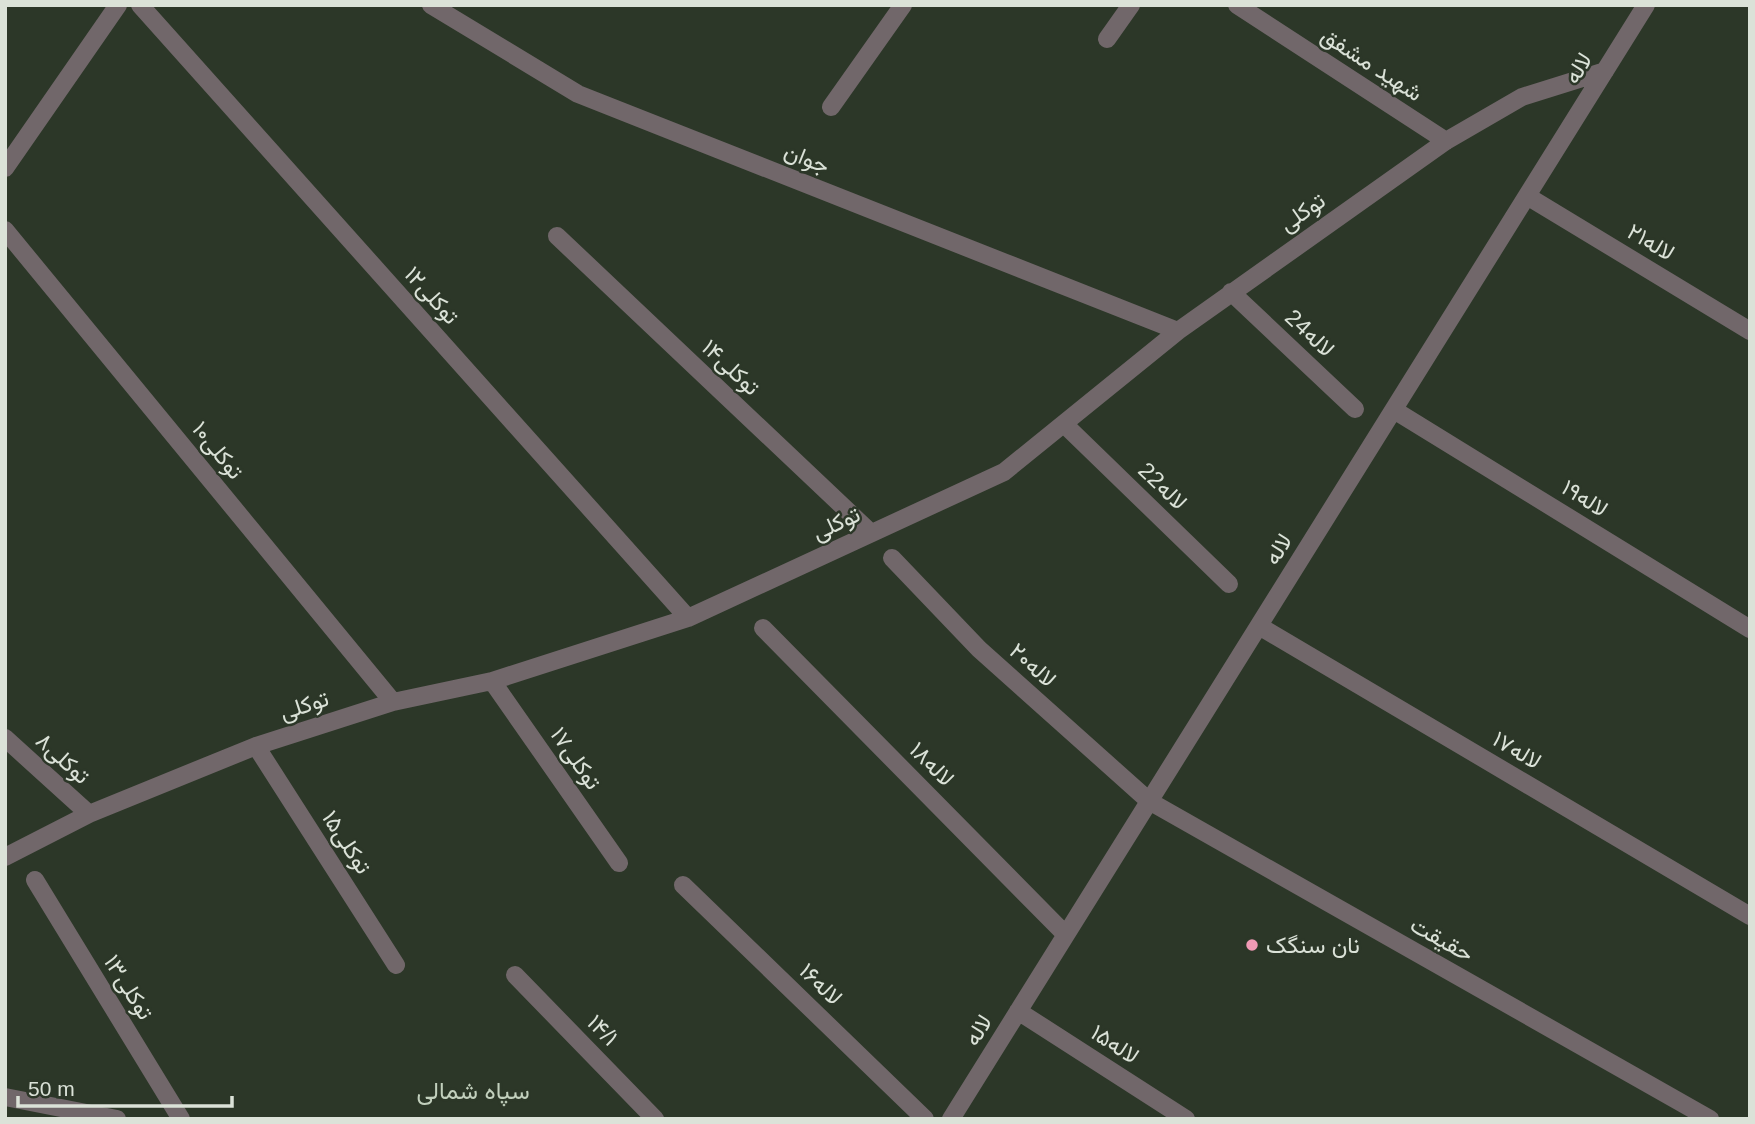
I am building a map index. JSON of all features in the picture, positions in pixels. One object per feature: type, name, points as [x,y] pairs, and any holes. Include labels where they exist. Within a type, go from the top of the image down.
[{"type":"street","points":[[5,168],[118,5]]},
{"type":"street","name":"توکلی۱۲","points":[[140,5],[688,618]]},
{"type":"street","name":"جوان","points":[[431,5],[578,94],[1178,331]]},
{"type":"street","points":[[831,107],[903,5]]},
{"type":"street","points":[[1107,39],[1131,5]]},
{"type":"street","name":"شهید مشفق","points":[[1237,5],[1446,141]]},
{"type":"street","name":"لاله","points":[[951,1119],[1646,5]]},
{"type":"street","name":"توکلی","points":[[5,857],[89,814],[256,746],[393,702],[492,681],[688,618],[1004,472],[1178,331],[1446,141],[1522,97],[1605,71]]},
{"type":"street","name":"لاله۲۱","points":[[1527,196],[1750,331]]},
{"type":"street","name":"۱۰توکلی","points":[[5,230],[393,702]]},
{"type":"street","name":"توکلی۱۴","points":[[557,236],[871,533]]},
{"type":"street","name":"24لاله","points":[[1231,292],[1355,409]]},
{"type":"street","name":"لاله۱۹","points":[[1394,410],[1750,629]]},
{"type":"street","name":"22لاله","points":[[1064,424],[1229,584]]},
{"type":"street","name":"لاله۲۰","points":[[892,558],[979,649],[1149,802]]},
{"type":"street","name":"لاله۱۷","points":[[1259,626],[1750,915]]},
{"type":"street","name":"لاله۱۸","points":[[763,628],[1066,935]]},
{"type":"street","name":"توکلی۱۷","points":[[492,681],[619,863]]},
{"type":"street","name":"توکلی۸","points":[[5,738],[89,814]]},
{"type":"street","name":"توکلی۱۵","points":[[256,746],[396,965]]},
{"type":"street","name":"حقیقت","points":[[1149,802],[1710,1119]]},
{"type":"street","name":"توکلی۱۳","points":[[35,880],[181,1119]]},
{"type":"street","name":"لاله۱۶","points":[[683,885],[925,1119]]},
{"type":"street","name":"۱۴/۱","points":[[515,975],[655,1119]]},
{"type":"street","name":"لاله۱۵","points":[[1018,1011],[1186,1119]]},
{"type":"street","points":[[5,1097],[117,1119]]},
{"type":"place","name":"نان سنگک","points":[[1252,945]]},
{"type":"district","name":"سپاه شمالی","points":[[473,1091]]}]
